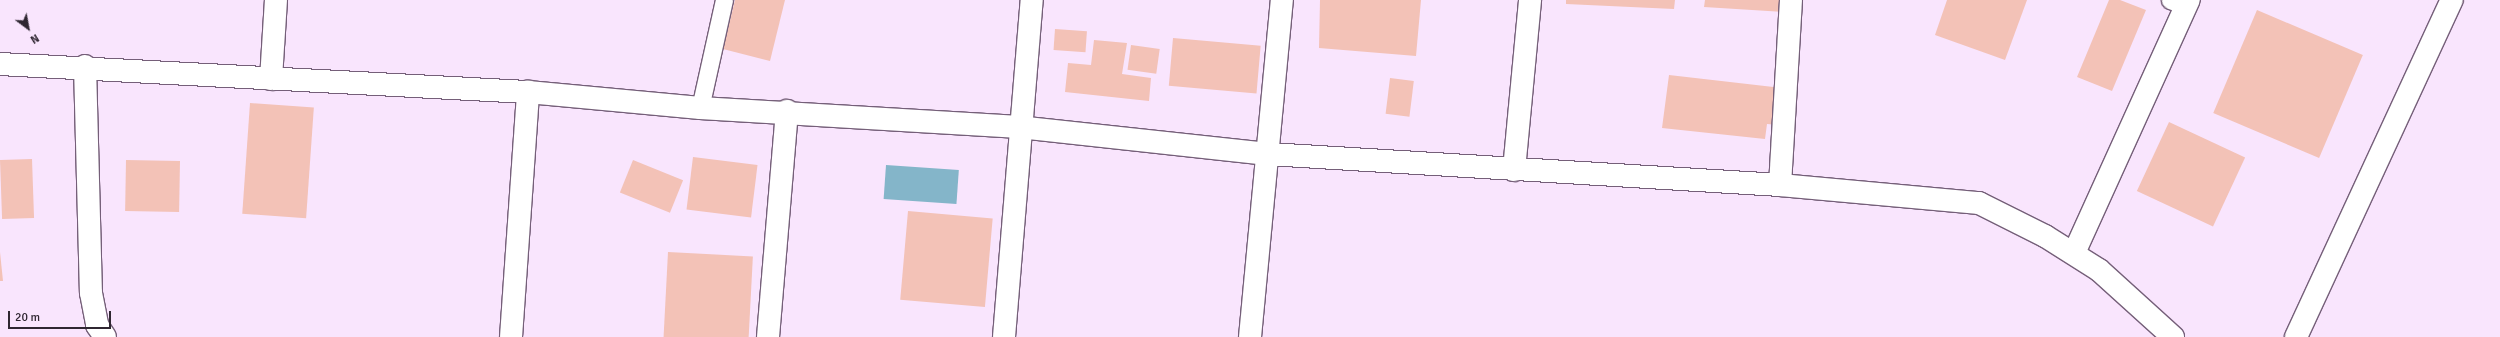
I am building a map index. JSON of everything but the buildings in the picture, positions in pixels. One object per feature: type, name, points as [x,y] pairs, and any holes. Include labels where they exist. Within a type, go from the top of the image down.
[{"type":"street","points":[[271,79],[276,0]]},
{"type":"street","points":[[1004,337],[1019,127],[1032,0]]},
{"type":"street","points":[[1250,337],[1269,154],[1282,0]]},
{"type":"street","points":[[1514,170],[1530,0]]},
{"type":"street","points":[[1780,185],[1791,0]]},
{"type":"street","points":[[2296,337],[2452,0]]},
{"type":"street","points":[[2074,254],[2182,2]]},
{"type":"street","points":[[0,64],[85,66],[271,79],[528,92],[700,108],[787,111],[1019,127],[1269,154],[1780,185],[1979,203],[2074,254],[2099,270],[2173,337]]},
{"type":"street","points":[[85,66],[91,294],[97,325],[105,337]]},
{"type":"street","points":[[511,337],[528,92]]},
{"type":"street","points":[[768,337],[787,111]]},
{"type":"lane","points":[[700,108],[724,0]]},
{"type":"water","points":[[886,165],[959,170],[956,204],[884,199]]}]
